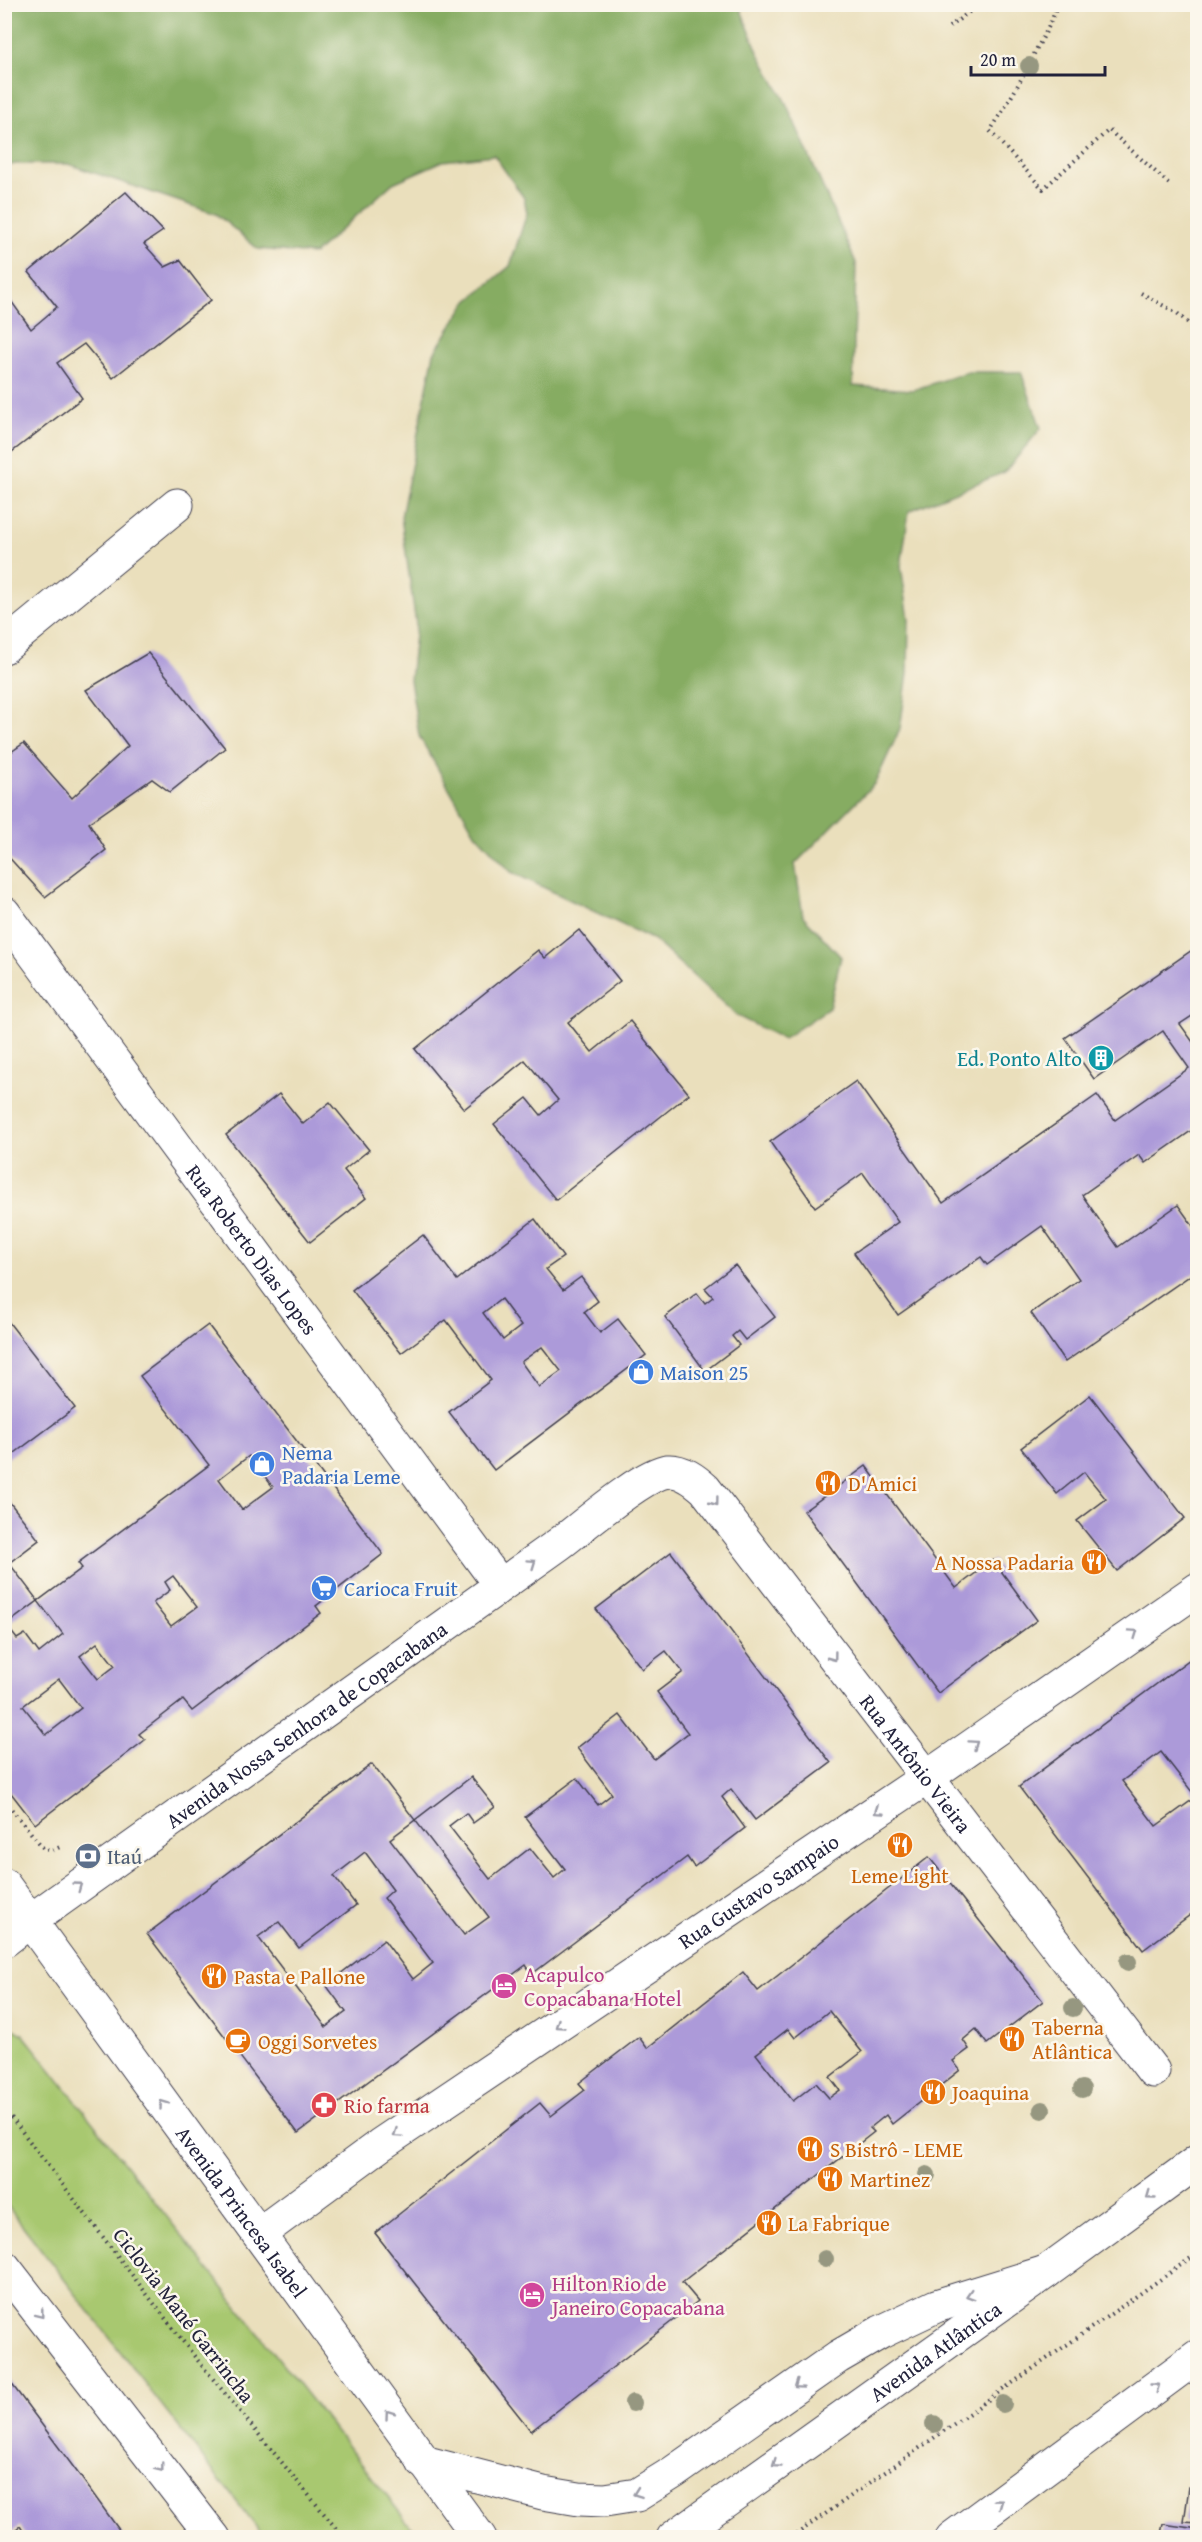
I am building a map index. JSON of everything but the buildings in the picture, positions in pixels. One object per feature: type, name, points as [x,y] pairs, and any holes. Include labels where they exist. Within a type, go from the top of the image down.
[{"type":"main road","points":[[4,647],[177,505]]},
{"type":"main road","name":"Rua Roberto Dias Lopes","points":[[4,913],[500,1586]]},
{"type":"main road","name":"Avenida Nossa Senhora de Copacabana","points":[[4,1941],[500,1586],[644,1480],[668,1471]]},
{"type":"main road","name":"Rua Antônio Vieira","points":[[668,1471],[692,1477],[705,1489],[1153,2071]]},
{"type":"main road","name":"Rua Gustavo Sampaio","points":[[259,2234],[380,2145],[927,1778],[1197,1589]]},
{"type":"main road","name":"Avenida Princesa Isabel","points":[[4,1885],[480,2538]]},
{"type":"main road","name":"Avenida Atlântica","points":[[673,2538],[1046,2272],[1197,2161]]},
{"type":"main road","points":[[4,2267],[213,2538]]},
{"type":"main road","points":[[423,2462],[543,2493],[579,2499],[605,2500],[637,2495],[674,2472],[838,2357],[881,2332],[936,2306],[1046,2272]]},
{"type":"main road","points":[[952,2538],[1197,2356]]},
{"type":"path","points":[[950,27],[980,4]]},
{"type":"path","points":[[1057,4],[1029,66],[1009,103],[990,131],[1043,189],[1109,130],[1169,184]]},
{"type":"path","points":[[1142,293],[1177,313],[1197,332]]},
{"type":"path","points":[[4,1800],[44,1849],[51,1851],[66,1844]]},
{"type":"path","name":"Ciclovia Mané Garrincha","points":[[4,2108],[195,2357],[344,2538]]},
{"type":"path","points":[[791,2538],[1197,2253]]},
{"type":"green space","points":[[4,5],[739,5],[758,52],[786,103],[856,263],[853,386],[913,390],[967,372],[1021,372],[1041,428],[1005,472],[909,511],[901,566],[909,619],[908,673],[900,729],[875,783],[795,864],[803,916],[841,957],[829,1008],[783,1039],[737,1016],[654,940],[511,872],[475,833],[419,736],[410,680],[416,625],[401,517],[434,353],[466,303],[510,266],[527,213],[524,198],[494,155],[443,161],[393,183],[314,254],[258,249],[216,214],[68,164],[5,166]]},
{"type":"green space","points":[[5,2024],[23,2034],[419,2537],[264,2537],[5,2203]]},
{"type":"place","name":"Ed. Ponto Alto","points":[[1101,1058]]},
{"type":"place","name":"Maison 25","points":[[641,1372]]},
{"type":"place","name":"Nema Padaria Leme","points":[[262,1464]]},
{"type":"place","name":"D'Amici","points":[[828,1483]]},
{"type":"place","name":"A Nossa Padaria","points":[[1094,1562]]},
{"type":"place","name":"Carioca Fruit","points":[[324,1588]]},
{"type":"place","name":"Leme Light","points":[[900,1845]]},
{"type":"place","name":"Itaú","points":[[88,1856]]},
{"type":"place","name":"Pasta e Pallone","points":[[214,1976]]},
{"type":"place","name":"Acapulco Copacabana Hotel","points":[[504,1986]]},
{"type":"place","name":"Taberna Atlântica","points":[[1012,2039]]},
{"type":"place","name":"Oggi Sorvetes","points":[[238,2041]]},
{"type":"place","name":"Joaquina","points":[[933,2092]]},
{"type":"place","name":"Rio farma","points":[[324,2105]]},
{"type":"place","name":"S Bistrô - LEME","points":[[810,2149]]},
{"type":"place","name":"Martinez","points":[[830,2179]]},
{"type":"place","name":"La Fabrique","points":[[769,2223]]},
{"type":"place","name":"Hilton Rio de Janeiro Copacabana","points":[[532,2295]]}]
